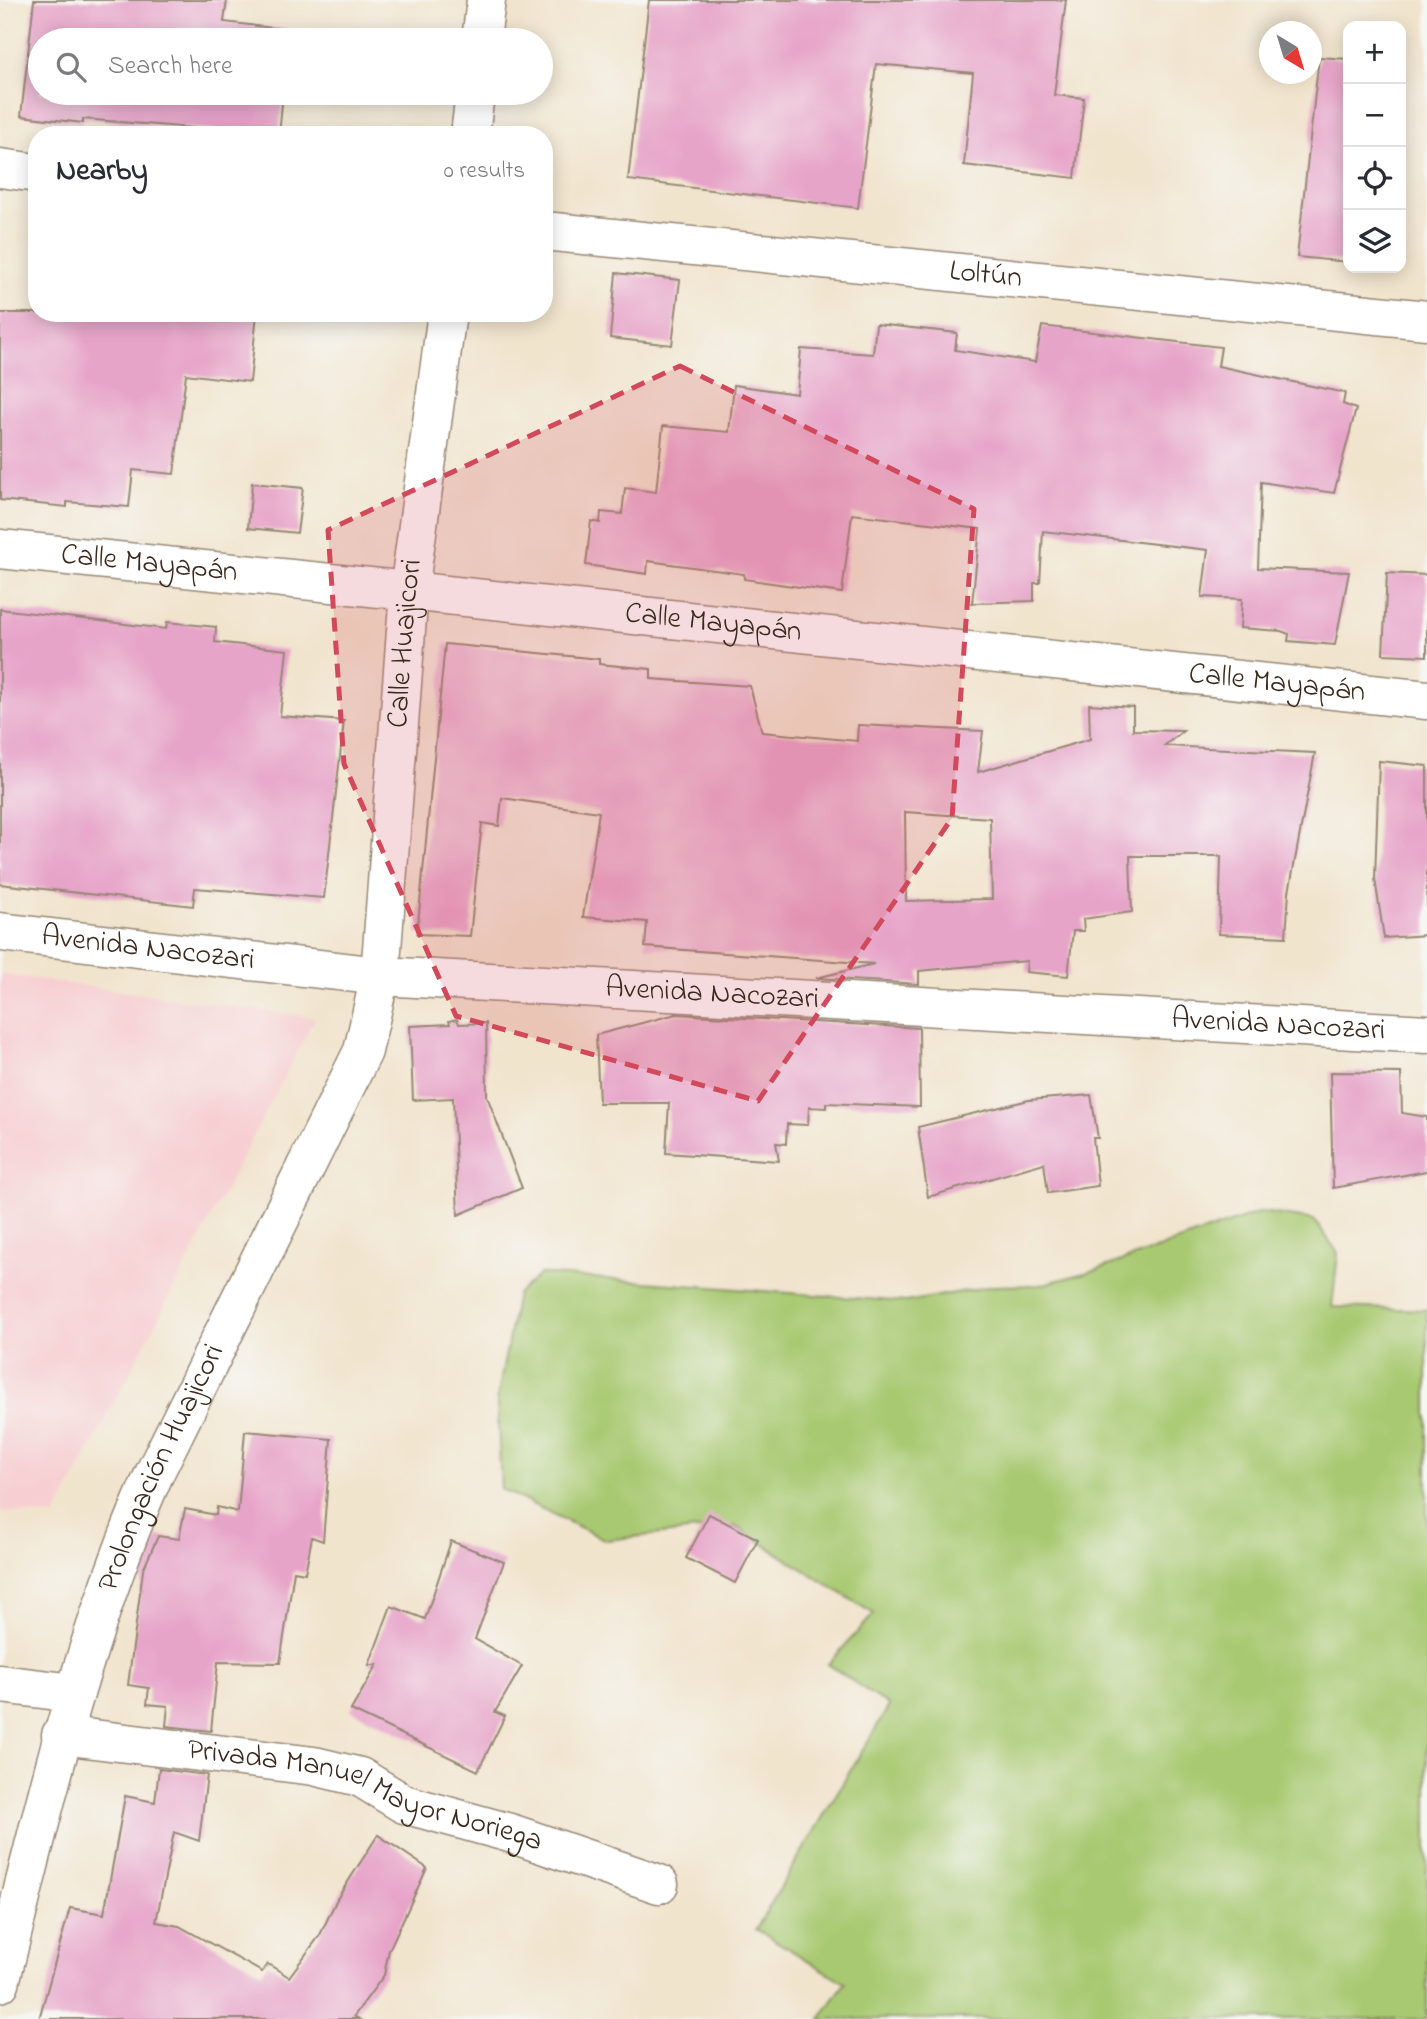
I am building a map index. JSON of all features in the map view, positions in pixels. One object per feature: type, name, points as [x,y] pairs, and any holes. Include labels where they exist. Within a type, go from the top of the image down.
[{"type":"street","points":[[482,28],[486,0]]},
{"type":"street","points":[[471,126],[474,105]]},
{"type":"street","points":[[0,168],[28,172]]},
{"type":"street","name":"Loltún","points":[[553,232],[1427,320]]},
{"type":"street","name":"Calle Huajicori","points":[[380,976],[409,591],[446,322]]},
{"type":"street","name":"Calle Mayapán","points":[[0,549],[1427,700]]},
{"type":"street","name":"Avenida Nacozari","points":[[0,932],[380,976],[1427,1034]]},
{"type":"street","name":"Prolongación Huajicori","points":[[0,1983],[61,1735],[124,1541],[155,1472],[363,1051],[380,976]]},
{"type":"street","points":[[0,1684],[75,1693]]},
{"type":"street","name":"Privada Manuel Mayor Noriega","points":[[61,1735],[314,1766],[360,1777],[404,1804],[510,1833],[659,1884]]},
{"type":"highlighted area","points":[[680,366],[974,509],[952,818],[758,1101],[456,1016],[344,764],[328,530]]},
{"type":"shaded area","points":[[0,974],[315,1018],[55,1516],[0,1511]]},
{"type":"green space","points":[[1261,1212],[1314,1220],[1338,1253],[1332,1307],[1427,1310],[1427,2019],[820,2019],[845,1983],[756,1929],[889,1706],[828,1664],[874,1614],[735,1526],[606,1540],[501,1489],[497,1400],[517,1294],[540,1274],[906,1302],[993,1286],[1040,1285],[1096,1270]]},
{"type":"building","points":[[34,0],[227,0],[224,22],[274,28],[31,28]]},
{"type":"building","points":[[649,0],[1066,0],[1054,95],[1084,98],[1075,178],[964,165],[973,73],[876,64],[858,208],[628,180]]},
{"type":"building","points":[[28,54],[28,105],[282,105],[280,126],[169,126],[83,119],[83,123],[21,116]]},
{"type":"building","points":[[1322,57],[1343,59],[1343,262],[1297,257],[1316,84],[1322,84]]},
{"type":"building","points":[[616,273],[680,280],[672,345],[610,338]]},
{"type":"building","points":[[0,313],[28,313],[28,322],[256,322],[250,382],[186,374],[174,474],[133,470],[129,507],[67,502],[67,507],[0,500]]},
{"type":"building","points":[[876,324],[957,333],[955,350],[1035,362],[1042,326],[1221,347],[1218,366],[1345,393],[1343,404],[1356,409],[1334,493],[1261,482],[1258,568],[1349,572],[1335,645],[1288,641],[1289,634],[1281,631],[1240,628],[1242,599],[1202,597],[1208,550],[1043,531],[1040,583],[1034,583],[1034,601],[972,603],[980,529],[852,514],[842,593],[744,579],[744,574],[648,561],[647,574],[586,565],[591,521],[600,523],[601,512],[622,514],[625,488],[656,492],[663,426],[729,432],[734,385],[797,394],[801,349],[873,354]]},
{"type":"building","points":[[252,483],[303,488],[297,533],[248,528]]},
{"type":"building","points":[[1387,573],[1427,575],[1427,656],[1383,654]]},
{"type":"building","points":[[0,609],[166,629],[167,622],[216,627],[215,642],[287,650],[280,716],[344,721],[324,898],[195,888],[193,906],[0,884]]},
{"type":"building","points":[[445,644],[599,659],[599,664],[651,669],[651,679],[750,686],[762,732],[857,741],[858,725],[983,731],[978,772],[1090,739],[1089,704],[1133,707],[1133,730],[1183,731],[1164,746],[1315,753],[1289,892],[1286,937],[1219,934],[1221,856],[1130,856],[1132,912],[1083,919],[1084,931],[1073,931],[1068,976],[1026,972],[1027,961],[919,971],[919,984],[816,978],[874,964],[645,947],[647,922],[583,917],[599,812],[502,798],[499,826],[482,823],[470,936],[417,934]],"holes":[[[905,812],[990,818],[992,899],[906,901]]]},
{"type":"building","points":[[1379,761],[1427,766],[1427,935],[1384,938],[1375,879]]},
{"type":"building","points":[[676,1014],[919,1028],[920,1107],[826,1103],[826,1108],[809,1107],[808,1125],[787,1124],[786,1144],[776,1143],[779,1161],[666,1153],[669,1103],[599,1103],[596,1035]]},
{"type":"building","points":[[457,1019],[459,1024],[486,1023],[487,1096],[522,1188],[458,1215],[453,1098],[413,1100],[410,1026],[450,1024],[449,1021]]},
{"type":"building","points":[[1330,1072],[1401,1073],[1402,1113],[1427,1117],[1427,1171],[1333,1188]]},
{"type":"building","points":[[1091,1095],[1098,1138],[1093,1138],[1098,1186],[1048,1193],[1044,1163],[928,1197],[918,1127],[1029,1100]]},
{"type":"building","points":[[245,1431],[331,1439],[323,1541],[312,1537],[305,1573],[294,1571],[280,1663],[218,1662],[211,1731],[166,1726],[168,1706],[147,1704],[149,1688],[128,1685],[143,1570],[158,1536],[179,1539],[185,1509],[216,1515],[217,1507],[238,1512]]},
{"type":"building","points":[[709,1514],[758,1539],[735,1583],[686,1558]]},
{"type":"building","points":[[451,1541],[504,1562],[475,1639],[522,1666],[495,1712],[505,1716],[478,1771],[351,1710],[377,1665],[369,1665],[391,1606],[425,1619]]},
{"type":"building","points":[[159,1769],[207,1775],[199,1841],[174,1832],[156,1922],[179,1926],[262,1972],[268,1964],[289,1977],[320,1935],[337,1899],[378,1835],[427,1868],[389,1950],[384,1975],[354,2016],[359,2019],[39,2019],[70,1908],[104,1914],[125,1796],[155,1802]]}]
